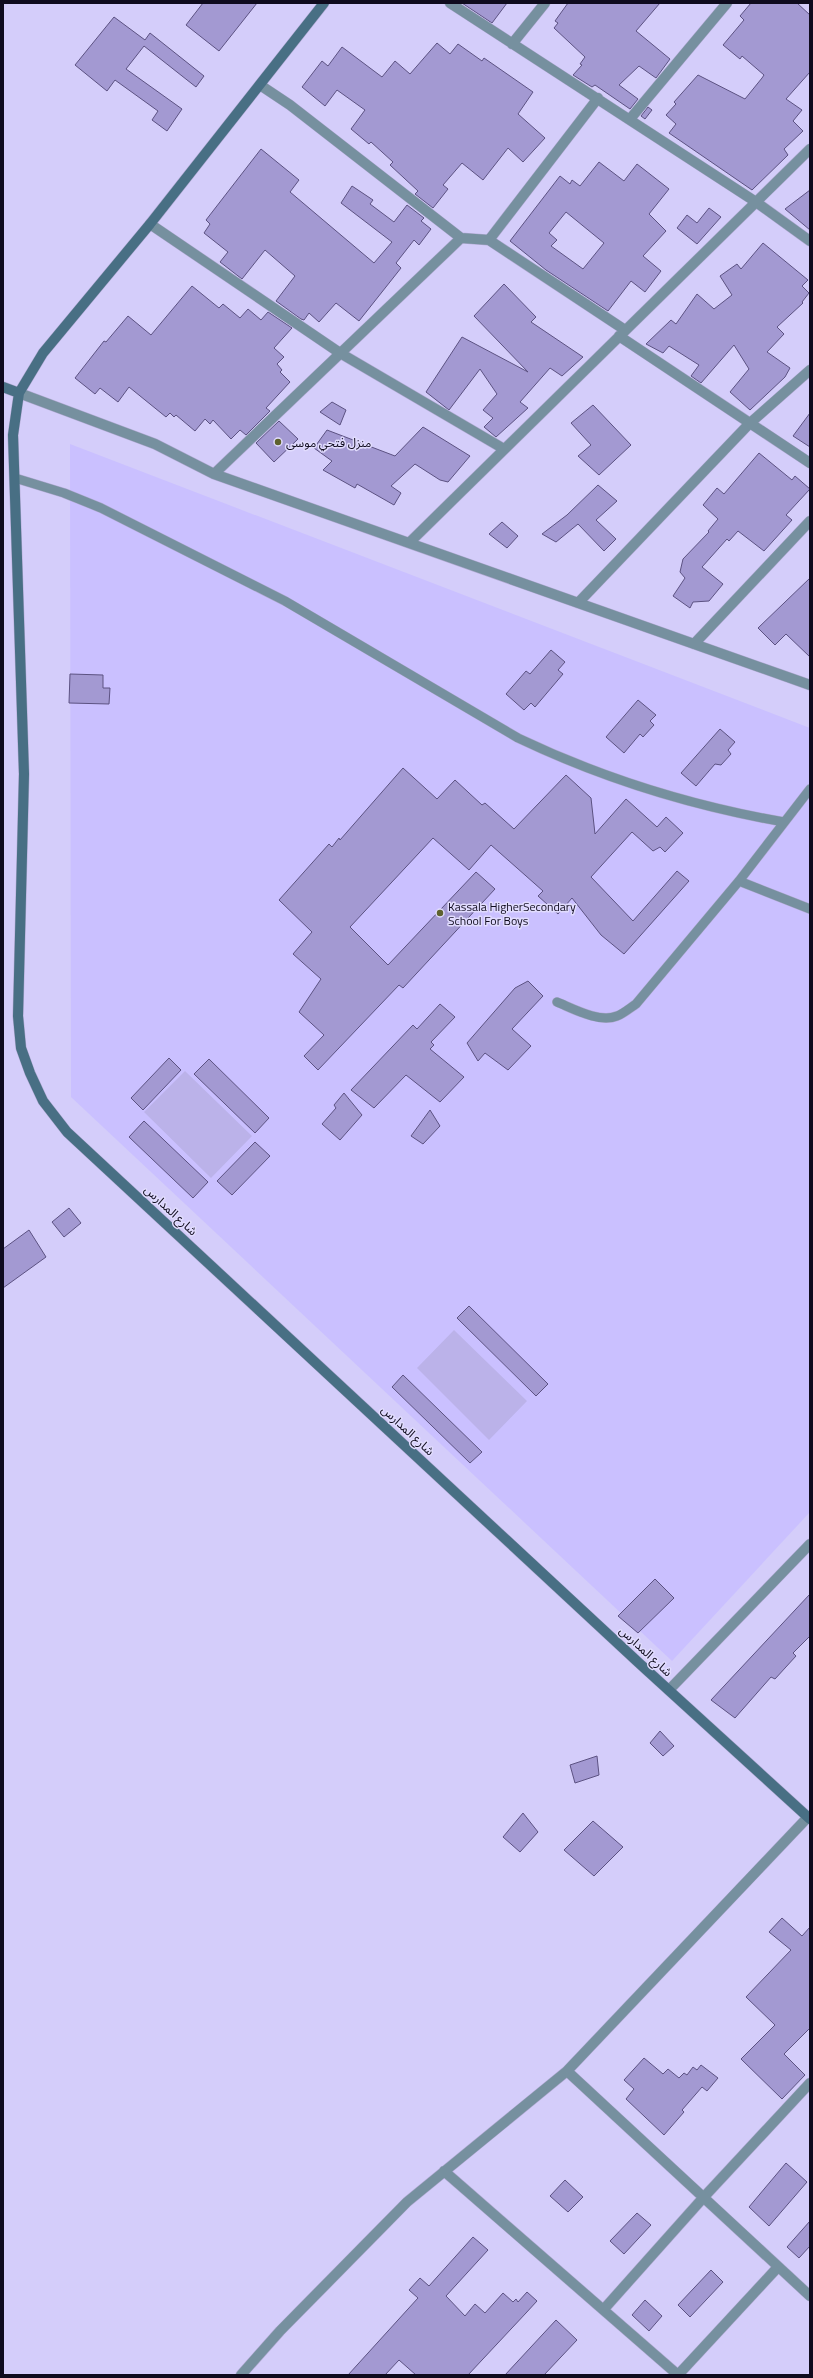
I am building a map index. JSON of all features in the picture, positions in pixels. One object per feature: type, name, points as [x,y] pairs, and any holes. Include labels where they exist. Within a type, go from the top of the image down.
[{"type":"street","points":[[19,393],[43,353],[150,224],[324,3]]},
{"type":"street","points":[[450,3],[756,202],[810,241]]},
{"type":"street","points":[[512,44],[545,3]]},
{"type":"street","points":[[630,119],[727,3]]},
{"type":"street","points":[[260,85],[290,105],[461,238],[490,240],[749,424],[810,464]]},
{"type":"street","points":[[490,240],[598,98]]},
{"type":"street","points":[[409,543],[810,149]]},
{"type":"street","points":[[150,224],[340,353],[504,449]]},
{"type":"street","points":[[214,474],[461,238]]},
{"type":"street","points":[[578,603],[749,424],[810,370]]},
{"type":"street","points":[[3,387],[155,444],[214,474],[810,685]]},
{"type":"street","name":"شارع المدارس","points":[[19,393],[12,435],[15,478],[24,774],[18,1016],[21,1048],[42,1102],[67,1132],[809,1818]]},
{"type":"street","points":[[694,644],[810,521]]},
{"type":"street","points":[[669,1690],[810,1544]]},
{"type":"street","points":[[241,2375],[280,2331],[374,2235],[444,2171],[567,2071],[809,1818]]},
{"type":"street","points":[[567,2071],[810,2296]]},
{"type":"street","points":[[604,2309],[703,2198],[810,2083]]},
{"type":"street","points":[[444,2171],[678,2375],[778,2267]]},
{"type":"lane","points":[[15,478],[64,493],[101,508],[285,602],[518,738],[554,755],[592,771],[665,795],[738,814],[784,822]]},
{"type":"lane","points":[[558,1002],[584,1014],[602,1017],[617,1016],[636,1004],[739,881],[810,790]]},
{"type":"lane","points":[[739,881],[810,909]]},
{"type":"shaded area","name":"Kassala HigherSecondary School For Boys","points":[[70,444],[810,728],[810,1512],[672,1661],[71,1097]]},
{"type":"shaded area","points":[[185,1071],[252,1136],[211,1178],[144,1112]]},
{"type":"shaded area","points":[[454,1330],[527,1401],[489,1440],[417,1368]]},
{"type":"building","points":[[203,3],[257,3],[219,51],[186,25]]},
{"type":"building","points":[[462,3],[507,3],[492,23]]},
{"type":"building","points":[[568,3],[660,3],[636,31],[670,59],[656,78],[639,66],[619,85],[638,99],[630,109],[595,85],[592,87],[573,75],[582,65],[580,64],[585,57],[554,28],[558,23],[555,21]]},
{"type":"building","points":[[751,3],[797,3],[810,15],[810,72],[786,99],[802,110],[793,121],[803,131],[784,149],[788,155],[752,190],[669,133],[676,124],[666,115],[676,104],[674,102],[698,75],[745,99],[762,78],[764,75],[742,56],[740,59],[723,45],[744,20],[740,16]]},
{"type":"building","points":[[114,17],[145,40],[150,33],[204,76],[196,87],[144,46],[126,69],[182,109],[167,131],[152,120],[158,111],[115,80],[107,91],[75,65]]},
{"type":"building","points":[[437,43],[450,54],[458,44],[482,61],[484,58],[533,92],[518,114],[545,138],[523,162],[508,148],[483,180],[462,163],[443,185],[448,189],[433,208],[415,194],[418,191],[390,165],[393,162],[371,142],[369,144],[351,129],[365,110],[337,90],[325,106],[302,87],[322,61],[328,66],[342,47],[382,77],[395,61],[410,74]]},
{"type":"building","points":[[648,107],[652,110],[645,119],[641,116]]},
{"type":"building","points":[[261,149],[299,180],[290,192],[374,263],[392,242],[341,203],[352,186],[373,200],[370,204],[394,222],[407,205],[424,218],[421,221],[431,229],[419,245],[414,240],[396,263],[401,268],[359,321],[336,303],[319,322],[309,313],[304,320],[301,319],[276,301],[295,276],[265,250],[242,279],[220,262],[228,252],[204,233],[210,224],[206,220]]},
{"type":"building","points":[[599,162],[624,181],[637,164],[669,189],[649,214],[666,231],[643,256],[661,271],[645,292],[631,281],[608,311],[546,270],[510,241],[560,176],[570,184],[572,180],[580,186]],"holes":[[[566,212],[604,243],[583,269],[551,246],[557,240],[549,233]]]},
{"type":"building","points":[[810,190],[810,230],[785,209]]},
{"type":"building","points":[[709,208],[721,217],[697,244],[677,228],[687,215],[697,223]]},
{"type":"building","points":[[763,243],[808,280],[802,286],[809,293],[802,302],[803,303],[777,327],[784,334],[767,352],[790,368],[785,377],[750,410],[730,392],[749,369],[734,345],[701,383],[691,376],[699,365],[669,346],[663,353],[646,344],[671,320],[676,324],[697,294],[714,309],[732,295],[720,276],[737,264],[741,269]]},
{"type":"building","points":[[504,284],[536,317],[531,322],[583,357],[562,376],[550,368],[520,402],[528,408],[496,437],[484,427],[493,418],[483,410],[497,394],[480,369],[449,410],[426,392],[462,337],[528,372],[474,316]]},
{"type":"building","points":[[192,286],[219,308],[223,304],[240,318],[248,309],[261,320],[268,312],[292,328],[274,348],[284,357],[277,364],[282,370],[280,372],[290,382],[266,408],[270,411],[246,435],[240,430],[231,439],[213,420],[210,424],[205,419],[195,431],[176,415],[174,417],[170,413],[166,417],[129,387],[118,402],[100,388],[95,394],[75,378],[104,341],[106,342],[128,316],[151,335]]},
{"type":"building","points":[[332,402],[346,410],[340,425],[320,412]]},
{"type":"building","points":[[593,405],[631,445],[599,475],[578,456],[591,445],[571,423]]},
{"type":"building","points":[[810,413],[810,447],[793,436]]},
{"type":"building","name":"منزل فتحي موسى","points":[[279,421],[298,439],[274,462],[256,443]]},
{"type":"building","points":[[423,427],[470,456],[448,482],[440,480],[415,464],[391,486],[401,493],[394,505],[357,484],[355,488],[323,470],[332,461],[314,448],[327,430],[395,456]]},
{"type":"building","points":[[759,453],[792,480],[795,476],[810,489],[786,515],[792,520],[764,551],[738,531],[729,541],[727,539],[702,567],[723,584],[709,601],[693,602],[690,608],[673,596],[685,578],[680,572],[683,559],[709,532],[708,531],[718,519],[703,505],[717,488],[724,494]]},
{"type":"building","points":[[598,485],[617,501],[596,520],[616,539],[604,551],[578,524],[556,542],[542,534],[567,515]]},
{"type":"building","points":[[502,522],[518,536],[507,548],[489,534]]},
{"type":"building","points":[[810,578],[810,657],[786,634],[775,645],[758,628]]},
{"type":"building","points":[[551,650],[565,662],[558,670],[563,674],[535,707],[531,703],[524,710],[506,694],[526,671],[530,674]]},
{"type":"building","points":[[70,674],[103,675],[103,688],[110,688],[109,704],[69,703]]},
{"type":"building","points":[[638,700],[656,715],[650,721],[654,725],[643,737],[640,734],[624,753],[606,737]]},
{"type":"building","points":[[720,729],[735,742],[728,750],[731,754],[721,765],[715,764],[696,786],[681,773]]},
{"type":"building","points":[[403,768],[437,799],[455,780],[482,805],[485,803],[514,829],[566,775],[591,798],[595,834],[626,799],[657,827],[666,817],[683,833],[665,852],[660,847],[653,851],[632,832],[591,877],[633,921],[677,871],[689,881],[624,954],[601,935],[572,898],[558,914],[538,896],[543,891],[491,845],[469,870],[433,838],[350,927],[388,965],[476,872],[495,889],[403,988],[399,985],[318,1070],[304,1056],[324,1035],[299,1012],[321,979],[293,954],[312,932],[279,900],[329,844],[332,847],[339,838],[340,840]]},
{"type":"building","points":[[528,981],[543,996],[512,1029],[531,1046],[508,1070],[485,1053],[478,1061],[467,1043],[515,988]]},
{"type":"building","points":[[440,1004],[455,1017],[431,1042],[434,1045],[430,1049],[464,1077],[440,1102],[406,1075],[374,1108],[351,1090],[413,1025],[417,1029]]},
{"type":"building","points":[[169,1058],[181,1070],[143,1110],[131,1098]]},
{"type":"building","points":[[209,1059],[269,1118],[255,1133],[194,1074]]},
{"type":"building","points":[[344,1093],[362,1115],[340,1140],[322,1124],[336,1108],[334,1105]]},
{"type":"building","points":[[430,1110],[440,1126],[423,1144],[411,1136]]},
{"type":"building","points":[[144,1121],[208,1182],[193,1198],[129,1137]]},
{"type":"building","points":[[255,1142],[270,1156],[232,1195],[217,1181]]},
{"type":"building","points":[[69,1208],[81,1223],[64,1237],[52,1222]]},
{"type":"building","points":[[29,1230],[46,1257],[3,1288],[3,1249]]},
{"type":"building","points":[[469,1306],[548,1384],[536,1396],[457,1318]]},
{"type":"building","points":[[403,1375],[482,1452],[470,1463],[392,1387]]},
{"type":"building","points":[[655,1579],[674,1598],[638,1633],[618,1616]]},
{"type":"building","points":[[810,1594],[810,1636],[793,1653],[796,1656],[775,1679],[771,1677],[735,1718],[711,1700]]},
{"type":"building","points":[[660,1731],[674,1746],[663,1756],[650,1743]]},
{"type":"building","points":[[597,1756],[599,1775],[575,1783],[570,1765]]},
{"type":"building","points":[[523,1813],[538,1832],[520,1852],[503,1837]]},
{"type":"building","points":[[593,1821],[623,1847],[594,1876],[564,1850]]},
{"type":"building","points":[[782,1918],[802,1936],[810,1927],[810,2028],[784,2054],[805,2075],[782,2099],[741,2059],[775,2025],[746,1997],[791,1950],[769,1932]]},
{"type":"building","points":[[644,2058],[663,2074],[668,2069],[679,2078],[684,2073],[687,2075],[693,2067],[697,2070],[701,2065],[718,2078],[707,2091],[702,2087],[682,2110],[684,2112],[664,2135],[626,2099],[634,2089],[624,2080]]},
{"type":"building","points":[[786,2163],[807,2182],[769,2226],[749,2207]]},
{"type":"building","points":[[565,2180],[583,2197],[568,2212],[550,2196]]},
{"type":"building","points":[[637,2213],[651,2225],[624,2254],[610,2241]]},
{"type":"building","points":[[810,2221],[810,2246],[799,2258],[787,2247]]},
{"type":"building","points":[[473,2237],[488,2250],[446,2296],[465,2316],[475,2304],[485,2313],[503,2293],[513,2302],[516,2299],[518,2302],[527,2292],[537,2301],[468,2375],[416,2375],[399,2360],[385,2375],[348,2375],[418,2298],[409,2290],[420,2278],[429,2286]]},
{"type":"building","points":[[711,2270],[723,2282],[690,2317],[678,2305]]},
{"type":"building","points":[[645,2300],[662,2316],[649,2331],[632,2315]]},
{"type":"building","points":[[556,2320],[577,2340],[544,2375],[505,2375]]},
{"type":"place","name":"منزل فتحي موسى","points":[[278,442]]},
{"type":"place","name":"Kassala HigherSecondary School For Boys","points":[[440,913]]}]
